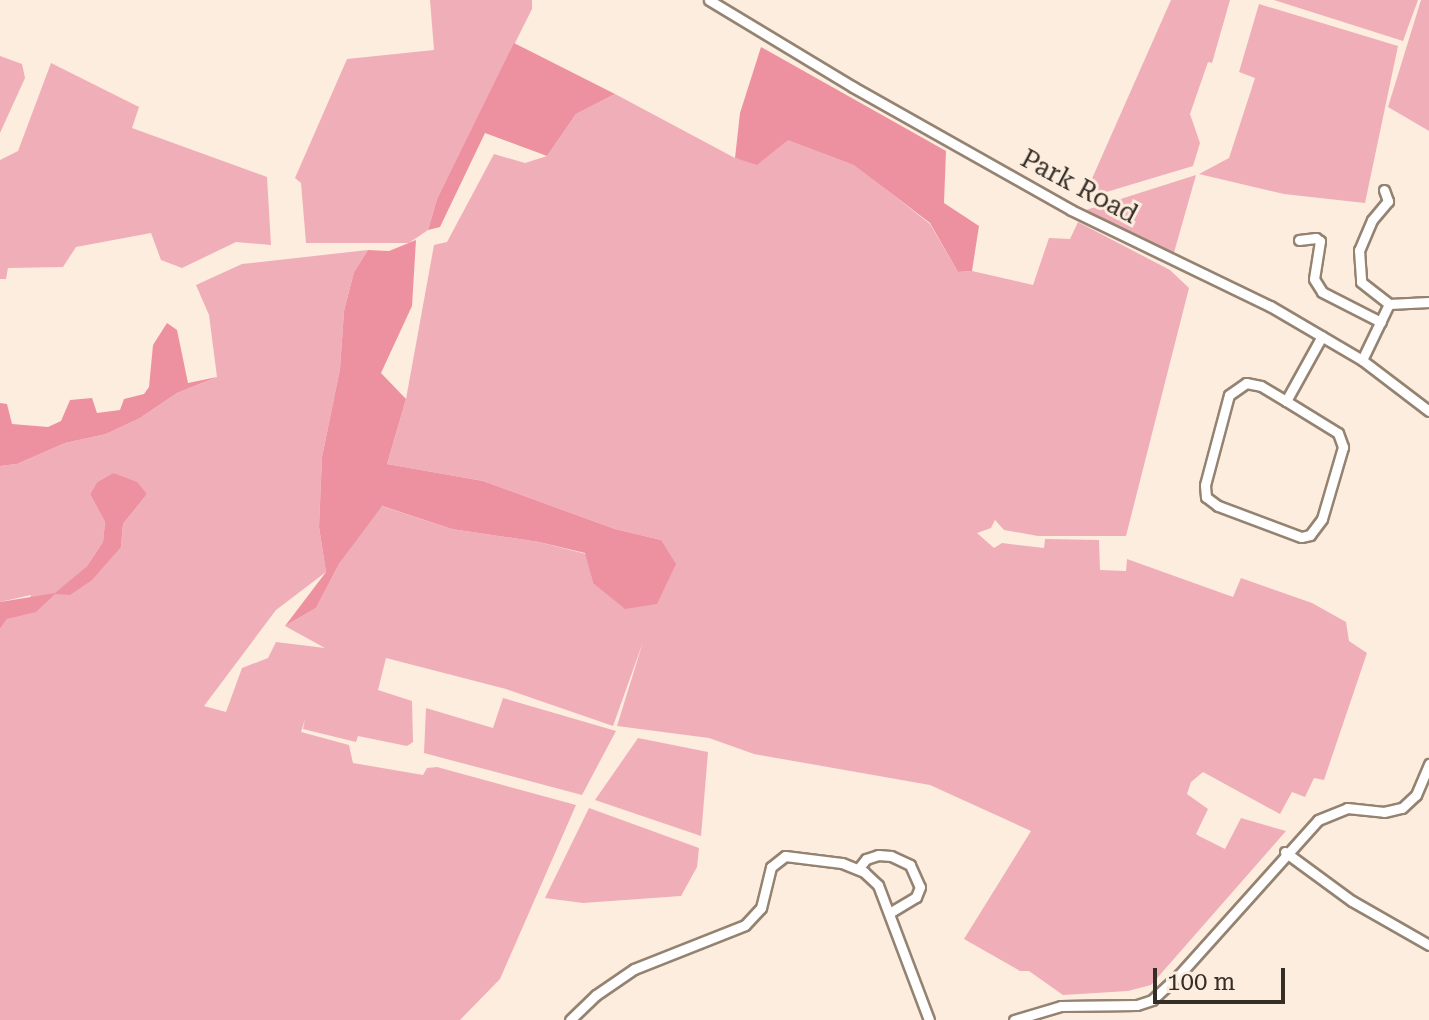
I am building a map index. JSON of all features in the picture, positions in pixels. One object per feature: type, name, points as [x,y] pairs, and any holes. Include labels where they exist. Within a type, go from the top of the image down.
[{"type":"street","name":"Park Road","points":[[709,0],[1021,182],[1322,336],[1362,360],[1429,411]]},
{"type":"street","points":[[1384,190],[1388,201],[1372,220],[1357,262],[1361,282],[1389,304],[1429,302]]},
{"type":"street","points":[[1299,240],[1316,238],[1320,241],[1314,279],[1322,292],[1381,322]]},
{"type":"street","points":[[1362,360],[1389,304]]},
{"type":"street","points":[[1286,401],[1322,336]]},
{"type":"street","points":[[1253,384],[1286,401],[1338,433],[1343,447],[1322,519],[1310,535],[1301,537],[1218,506],[1206,497],[1224,409],[1234,389],[1253,384]]},
{"type":"street","points":[[1014,1020],[1061,1006],[1137,1005],[1152,1000],[1179,975],[1285,852],[1318,820],[1337,810],[1384,812],[1402,808],[1416,795],[1429,764]]},
{"type":"street","points":[[1285,852],[1352,901],[1429,945]]},
{"type":"street","points":[[858,869],[866,859],[878,855],[891,856],[910,865],[920,887],[916,897],[891,912]]},
{"type":"street","points":[[570,1020],[596,995],[634,969],[745,925],[761,908],[776,860],[785,856],[858,869],[878,885],[891,912],[929,1020]]},
{"type":"shaded area","points":[[430,0],[532,0],[532,9],[437,199],[428,230],[409,243],[306,243],[301,183],[295,178],[347,59],[434,50]]},
{"type":"shaded area","points":[[1171,0],[1230,0],[1212,63],[1208,62],[1190,114],[1200,143],[1193,166],[1083,199]]},
{"type":"shaded area","points":[[1274,0],[1418,0],[1403,41]]},
{"type":"shaded area","points":[[1421,0],[1429,0],[1429,131],[1388,107]]},
{"type":"shaded area","points":[[1259,4],[1398,46],[1365,203],[1284,194],[1199,174],[1229,158],[1255,78],[1239,72]]},
{"type":"shaded area","points":[[514,43],[615,94],[576,114],[547,156],[485,133],[440,227],[428,230],[437,199]]},
{"type":"shaded area","points":[[761,47],[946,151],[944,203],[979,226],[972,271],[958,272],[930,223],[854,165],[788,140],[757,165],[735,158],[740,113]]},
{"type":"shaded area","points":[[0,56],[22,64],[25,78],[0,133]]},
{"type":"shaded area","points":[[51,63],[139,107],[132,128],[267,177],[271,245],[236,242],[182,268],[161,260],[151,233],[76,247],[63,267],[8,268],[6,279],[0,279],[0,160],[18,151]]},
{"type":"shaded area","points":[[615,94],[735,158],[757,164],[787,139],[855,165],[930,224],[958,272],[972,271],[1033,285],[1049,238],[1070,239],[1078,222],[1170,270],[1189,288],[1126,536],[1038,536],[1004,530],[995,520],[991,528],[977,533],[994,548],[1002,543],[1044,548],[1045,539],[1099,540],[1100,570],[1126,571],[1127,559],[1233,597],[1241,578],[1312,603],[1346,622],[1349,641],[1367,653],[1324,780],[1314,778],[1305,797],[1292,792],[1280,814],[1203,772],[1191,782],[1187,794],[1208,809],[1196,834],[1225,849],[1241,818],[1286,831],[1151,985],[1128,991],[1063,995],[1029,971],[1020,971],[964,939],[1031,831],[930,785],[754,754],[709,738],[617,726],[643,642],[613,726],[506,689],[386,658],[378,690],[412,701],[413,742],[407,746],[358,736],[356,742],[303,729],[305,719],[301,732],[349,745],[353,763],[423,775],[427,768],[437,767],[576,805],[500,979],[460,1020],[0,1020],[0,629],[7,619],[24,612],[31,595],[0,602],[0,466],[17,464],[65,443],[106,434],[140,418],[177,393],[217,377],[209,315],[196,285],[242,264],[368,250],[354,272],[344,311],[340,369],[322,457],[319,527],[326,572],[276,610],[204,706],[226,712],[242,668],[268,658],[276,642],[325,648],[285,626],[316,608],[339,564],[381,506],[452,529],[539,542],[586,554],[593,583],[661,540],[615,529],[483,481],[387,464],[406,399],[434,245],[447,242],[494,154],[525,163],[547,156],[576,114]],"holes":[[[113,473],[147,494],[123,524],[121,547],[56,593],[87,566],[103,542],[105,522],[90,494],[97,482]]]},
{"type":"shaded area","points":[[1196,175],[1173,256],[1086,210]]},
{"type":"shaded area","points":[[416,240],[412,306],[381,373],[406,399],[387,464],[483,481],[615,529],[661,540],[676,564],[657,604],[625,609],[593,583],[585,553],[539,542],[452,529],[382,506],[339,564],[316,608],[285,626],[326,572],[319,527],[322,457],[340,369],[344,311],[354,272],[368,250],[389,251]]},
{"type":"shaded area","points":[[167,323],[177,330],[188,383],[217,377],[177,393],[140,418],[106,434],[65,443],[17,464],[0,466],[0,403],[7,404],[12,424],[48,427],[61,421],[70,400],[92,398],[97,413],[120,410],[124,399],[144,394],[149,387],[153,345]]},
{"type":"shaded area","points":[[113,473],[137,482],[147,494],[123,524],[121,547],[92,580],[70,595],[55,594],[36,612],[7,619],[0,629],[0,602],[55,593],[87,566],[103,542],[105,522],[90,494],[97,482]]},
{"type":"shaded area","points":[[503,698],[616,731],[582,795],[424,753],[426,708],[493,728]]},
{"type":"shaded area","points":[[638,738],[708,752],[701,836],[595,800]]},
{"type":"shaded area","points":[[589,808],[699,848],[697,867],[681,896],[583,903],[545,898]]}]
